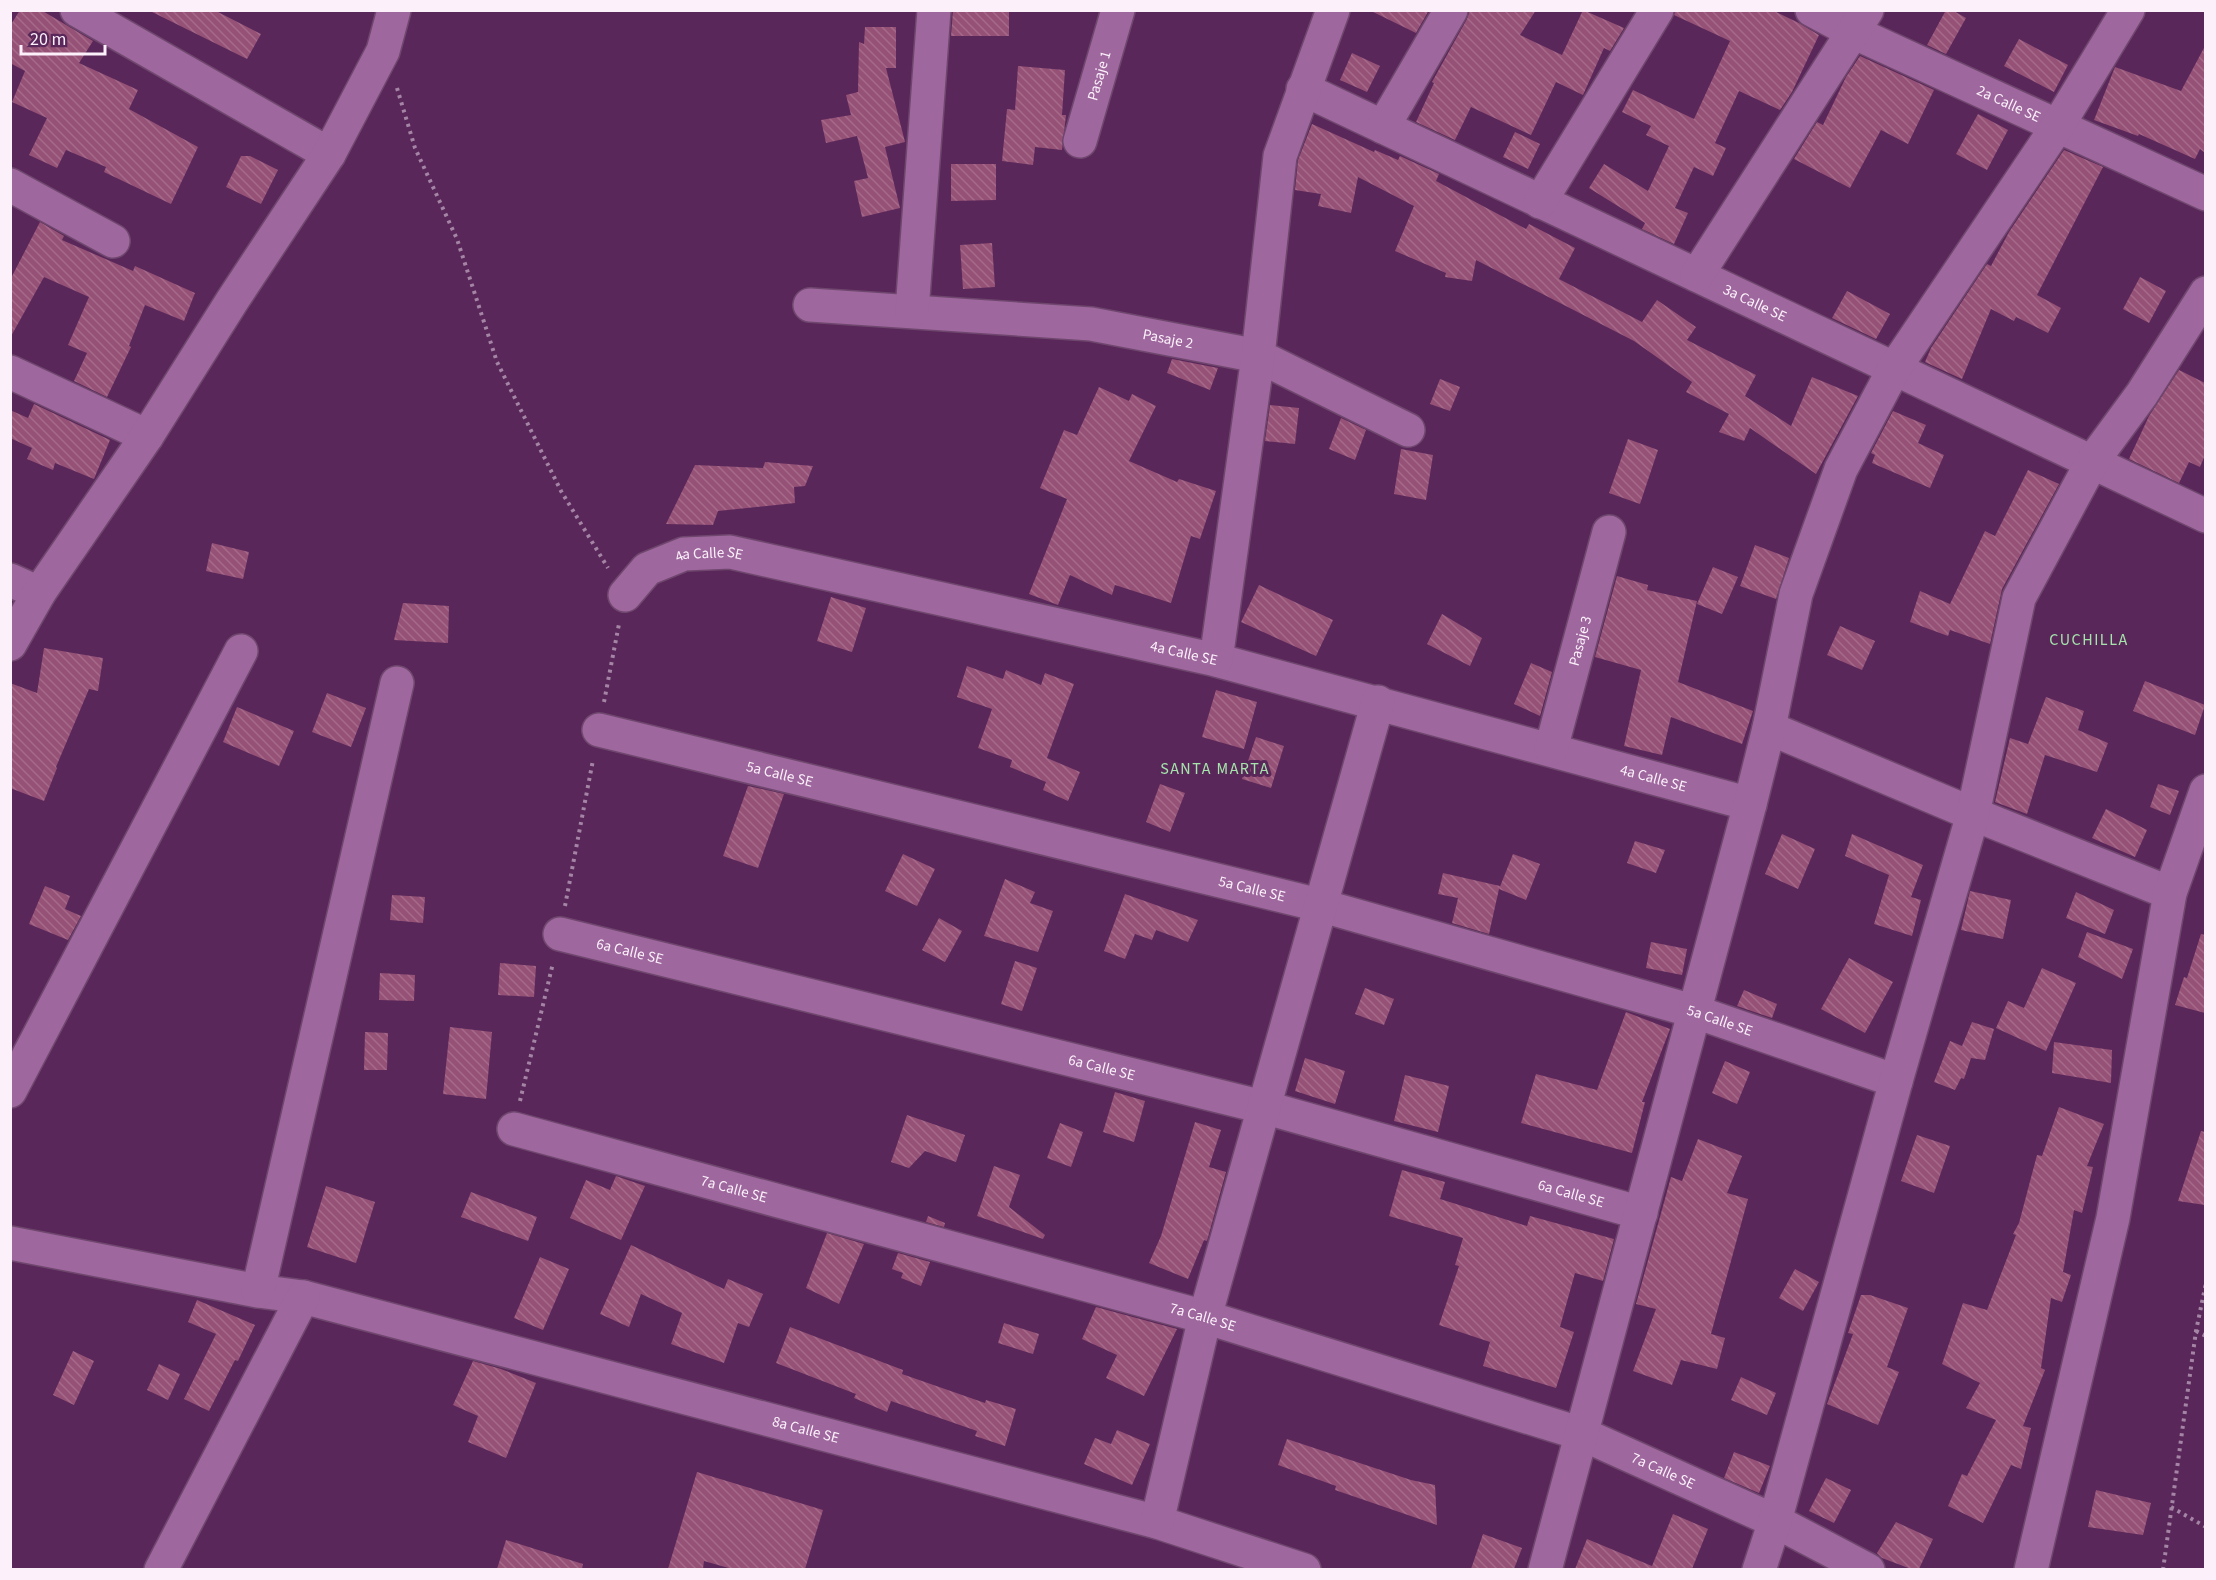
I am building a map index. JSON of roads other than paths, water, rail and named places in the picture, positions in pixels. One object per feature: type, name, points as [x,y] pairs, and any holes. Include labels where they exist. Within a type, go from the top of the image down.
[{"type":"street","points":[[77,10],[330,154]]},
{"type":"street","points":[[10,644],[25,586],[147,436],[232,301],[330,154],[383,51],[394,10]]},
{"type":"street","points":[[912,311],[934,10]]},
{"type":"street","name":"Pasaje 1","points":[[1080,141],[1118,10]]},
{"type":"street","points":[[1383,127],[1451,10]]},
{"type":"street","points":[[1540,202],[1657,10]]},
{"type":"street","name":"2a Calle SE","points":[[1812,10],[1860,21],[2057,127],[2205,194]]},
{"type":"street","points":[[1545,1569],[1750,804],[1769,728],[1796,594],[1841,469],[1894,369],[2057,127],[2128,10]]},
{"type":"street","points":[[1216,660],[1258,356],[1280,156],[1332,11]]},
{"type":"street","points":[[1697,275],[1860,21]]},
{"type":"street","name":"3a Calle SE","points":[[1303,89],[2205,516]]},
{"type":"street","points":[[10,185],[113,241]]},
{"type":"street","points":[[1759,1569],[1775,1521],[1896,1081],[1973,814],[2019,598],[2092,462],[2142,394],[2205,293]]},
{"type":"street","name":"Pasaje 2","points":[[810,305],[1091,324],[1258,356],[1408,430]]},
{"type":"street","points":[[10,372],[147,436]]},
{"type":"street","name":"Pasaje 3","points":[[1551,749],[1609,532]]},
{"type":"street","name":"4a Calle SE","points":[[625,595],[647,569],[684,554],[730,552],[1216,660],[1750,804]]},
{"type":"street","points":[[10,1091],[241,651]]},
{"type":"street","points":[[258,1291],[397,683]]},
{"type":"street","points":[[1157,1522],[1205,1317],[1319,905],[1378,702]]},
{"type":"street","points":[[1769,728],[1973,814],[2170,893]]},
{"type":"street","name":"5a Calle SE","points":[[599,730],[1319,905],[1693,1011],[1896,1081]]},
{"type":"street","points":[[2031,1569],[2113,1218],[2170,893],[2205,791]]},
{"type":"street","name":"6a Calle SE","points":[[560,934],[1263,1107],[1641,1213]]},
{"type":"street","name":"7a Calle SE","points":[[514,1129],[1205,1317],[1582,1434],[1775,1521],[1868,1569]]},
{"type":"street","name":"8a Calle SE","points":[[10,1243],[258,1291],[303,1296],[1157,1522],[1305,1569]]},
{"type":"street","points":[[161,1569],[303,1296]]},
{"type":"district","name":"CUCHILLA","points":[[2089,640]]},
{"type":"district","name":"SANTA MARTA","points":[[1215,769]]}]
